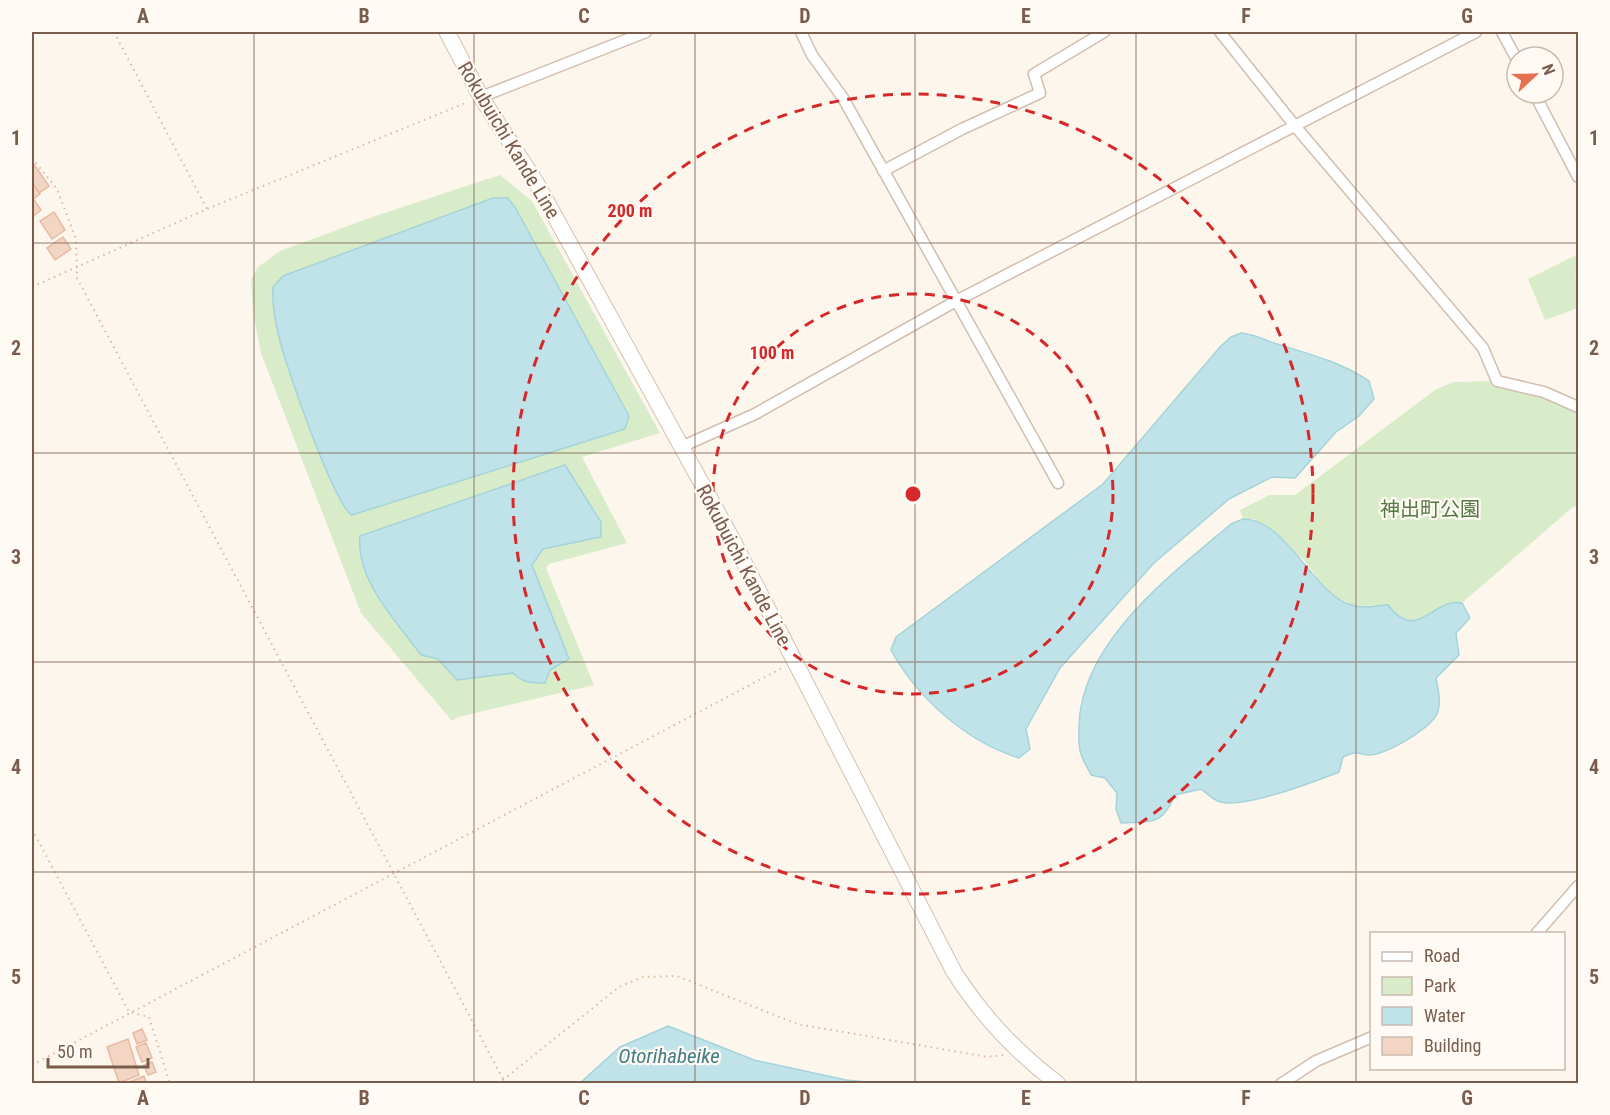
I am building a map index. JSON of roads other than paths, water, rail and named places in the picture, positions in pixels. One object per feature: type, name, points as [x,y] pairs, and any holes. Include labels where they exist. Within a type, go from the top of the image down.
[{"type":"main road","name":"Rokubuichi Kande Line","points":[[447,32],[481,97],[536,182],[730,535],[954,972],[974,1003],[1019,1054],[1058,1083]]},
{"type":"street","points":[[481,97],[646,32]]},
{"type":"street","points":[[801,32],[812,55],[843,98],[1058,483]]},
{"type":"street","points":[[883,171],[962,129],[1040,93],[1035,74],[1104,32]]},
{"type":"street","points":[[1220,32],[1295,126],[1482,348],[1497,381],[1544,392],[1578,407]]},
{"type":"street","points":[[681,447],[755,414],[956,301],[1476,32]]},
{"type":"street","points":[[1540,105],[1578,177]]},
{"type":"street","points":[[1537,932],[1578,886]]},
{"type":"street","points":[[1281,1083],[1316,1061],[1370,1037]]},
{"type":"water","points":[[493,198],[508,198],[516,209],[629,416],[625,429],[352,515],[344,506],[334,487],[300,403],[278,331],[273,306],[273,287],[283,276]]},
{"type":"water","points":[[1241,333],[1313,355],[1358,374],[1369,381],[1374,399],[1359,416],[1336,432],[1295,478],[1272,477],[1229,499],[1154,563],[1060,668],[1026,729],[1030,749],[1019,758],[981,741],[945,716],[929,701],[902,668],[891,650],[896,637],[1103,484],[1220,347],[1231,337]]},
{"type":"water","points":[[565,465],[601,522],[601,537],[543,549],[532,565],[569,659],[550,670],[545,683],[528,682],[513,673],[457,680],[438,659],[421,655],[390,614],[364,568],[360,552],[360,536]]},
{"type":"water","points":[[1243,519],[1259,522],[1274,531],[1327,589],[1340,600],[1355,606],[1388,605],[1398,616],[1408,620],[1417,620],[1442,606],[1462,603],[1470,618],[1456,633],[1459,655],[1436,678],[1438,711],[1428,724],[1409,739],[1378,753],[1370,755],[1355,753],[1343,757],[1339,772],[1313,782],[1262,798],[1232,803],[1213,799],[1201,789],[1175,795],[1165,812],[1155,820],[1121,823],[1116,809],[1117,793],[1105,778],[1091,775],[1079,748],[1083,696],[1095,666],[1133,612],[1157,588],[1231,524]]},
{"type":"water","name":"Otorihabeike","points":[[668,1026],[754,1060],[846,1080],[878,1083],[580,1083],[620,1047]]},
{"type":"park label","name":"神出町公園","points":[[1430,509]]}]
